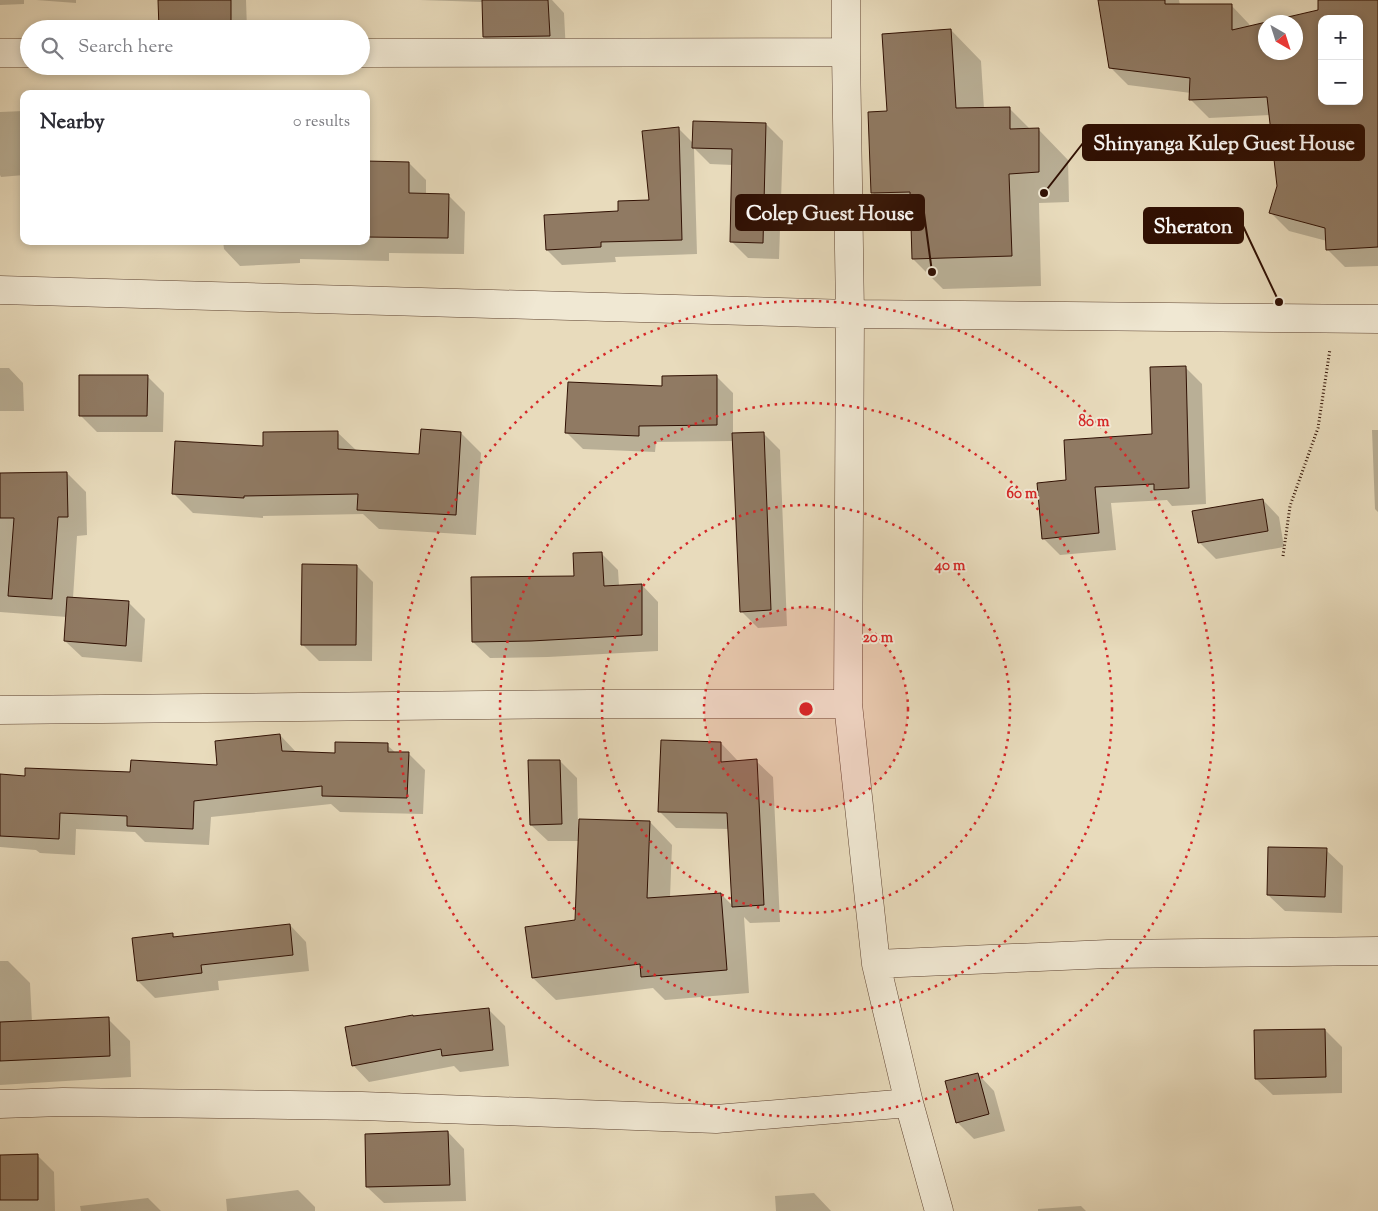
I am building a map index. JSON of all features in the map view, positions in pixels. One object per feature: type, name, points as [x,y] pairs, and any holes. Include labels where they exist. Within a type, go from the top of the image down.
[{"type":"street","points":[[846,0],[850,314],[848,704],[876,964],[908,1103],[939,1211]]},
{"type":"street","points":[[370,53],[846,52]]},
{"type":"street","points":[[0,53],[20,53]]},
{"type":"street","points":[[0,290],[850,314],[1335,318],[1378,320]]},
{"type":"street","points":[[0,710],[590,704],[848,704]]},
{"type":"street","points":[[876,964],[1108,954],[1378,951]]},
{"type":"street","points":[[0,1104],[63,1102],[362,1106],[716,1119],[908,1103]]},
{"type":"path","points":[[1283,556],[1290,506],[1318,428],[1335,318]]},
{"type":"building","points":[[158,0],[231,0],[231,20],[159,20]]},
{"type":"building","points":[[482,0],[548,0],[550,36],[483,37]]},
{"type":"building","points":[[1098,0],[1165,0],[1165,4],[1232,4],[1232,30],[1258,24],[1258,60],[1303,60],[1303,15],[1296,15],[1318,10],[1318,0],[1378,0],[1378,247],[1326,250],[1325,228],[1269,213],[1277,186],[1267,97],[1189,100],[1190,78],[1109,68]]},
{"type":"building","points":[[951,29],[956,108],[1010,107],[1010,129],[1039,128],[1039,172],[1009,174],[1012,256],[912,259],[910,192],[871,193],[868,112],[887,111],[882,34]]},
{"type":"building","points":[[693,121],[766,123],[763,243],[730,242],[732,149],[692,148]]},
{"type":"building","points":[[679,127],[682,240],[601,242],[601,247],[546,250],[544,215],[618,211],[618,201],[649,200],[642,131]]},
{"type":"building","points":[[370,161],[409,162],[409,193],[449,194],[448,238],[370,237]]},
{"type":"building","points":[[1186,366],[1189,488],[1154,490],[1154,484],[1095,487],[1099,533],[1042,539],[1037,483],[1066,480],[1064,440],[1152,434],[1150,367]]},
{"type":"building","points":[[79,375],[148,375],[147,416],[79,416]]},
{"type":"building","points":[[717,375],[717,425],[639,426],[639,436],[565,433],[568,382],[662,386],[662,376]]},
{"type":"building","points":[[421,429],[461,432],[456,515],[357,510],[358,494],[244,496],[244,498],[172,494],[175,441],[263,446],[263,432],[338,431],[338,449],[419,454]]},
{"type":"building","points":[[764,432],[771,610],[740,612],[732,433]]},
{"type":"building","points":[[67,472],[68,517],[58,517],[52,599],[8,596],[14,518],[0,518],[0,473]]},
{"type":"building","points":[[1263,499],[1268,531],[1198,543],[1192,511]]},
{"type":"building","points":[[602,552],[604,586],[642,584],[642,635],[472,642],[471,577],[574,576],[573,553]]},
{"type":"building","points":[[302,564],[357,565],[356,645],[301,645]]},
{"type":"building","points":[[67,597],[129,601],[126,646],[64,641]]},
{"type":"building","points":[[280,734],[282,751],[335,753],[335,742],[388,743],[388,752],[409,752],[407,798],[322,796],[322,786],[194,801],[193,829],[127,826],[127,816],[60,813],[59,839],[0,836],[0,774],[25,776],[25,768],[130,772],[131,760],[217,765],[215,741]]},
{"type":"building","points":[[661,740],[721,742],[721,762],[757,759],[764,905],[732,907],[727,813],[658,812]]},
{"type":"building","points":[[528,760],[560,760],[562,824],[530,825]]},
{"type":"building","points":[[579,819],[650,821],[647,898],[721,893],[727,970],[641,977],[640,964],[532,978],[525,927],[575,920]]},
{"type":"building","points":[[1268,847],[1327,848],[1325,897],[1267,895]]},
{"type":"building","points":[[290,924],[293,955],[201,965],[202,973],[137,981],[132,938],[173,933],[173,937]]},
{"type":"building","points":[[489,1008],[493,1050],[442,1056],[441,1049],[352,1066],[345,1027],[413,1015]]},
{"type":"building","points":[[109,1017],[110,1056],[0,1061],[0,1022]]},
{"type":"building","points":[[1325,1029],[1326,1077],[1255,1079],[1254,1030]]},
{"type":"building","points":[[978,1073],[989,1114],[956,1123],[945,1081]]},
{"type":"building","points":[[448,1131],[450,1185],[366,1187],[365,1134]]},
{"type":"building","points":[[38,1154],[38,1200],[0,1200],[0,1155]]},
{"type":"place","name":"Shinyanga Kulep Guest House","points":[[1044,193]]},
{"type":"place","name":"Colep Guest House","points":[[932,272]]},
{"type":"place","name":"Sheraton","points":[[1279,302]]}]
